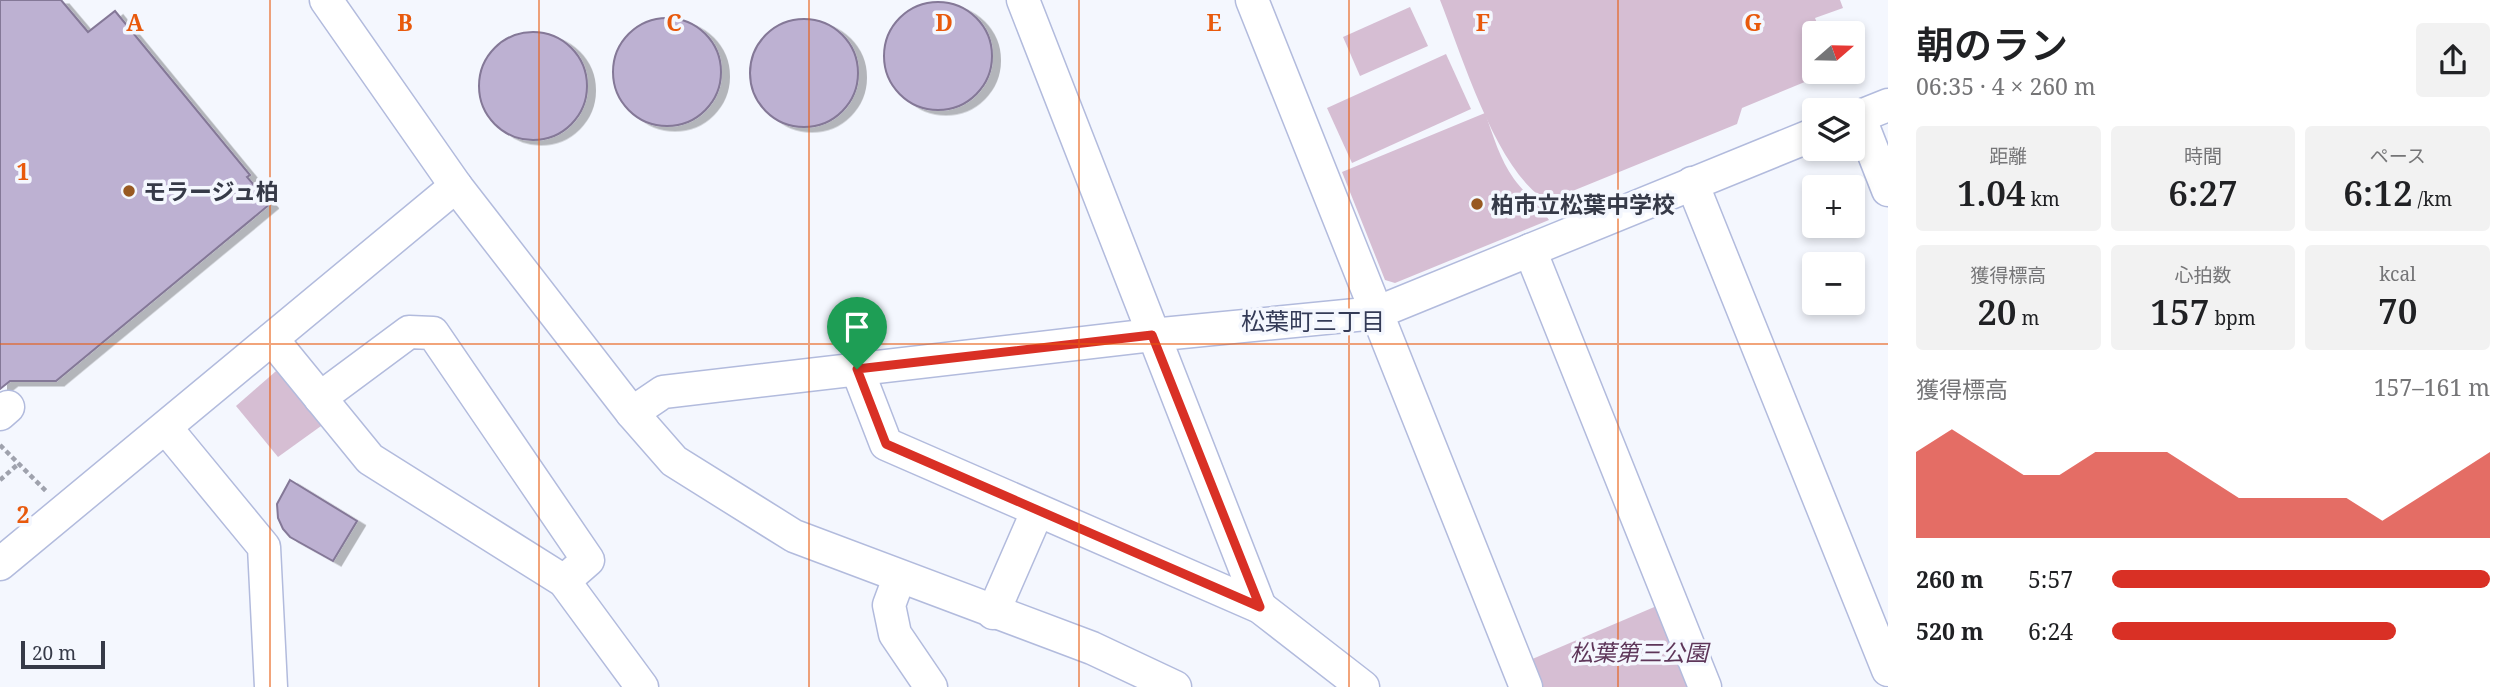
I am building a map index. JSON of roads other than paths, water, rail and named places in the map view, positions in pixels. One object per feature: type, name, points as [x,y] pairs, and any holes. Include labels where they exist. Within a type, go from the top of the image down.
[{"type":"street","points":[[326,0],[456,186],[632,413],[674,461],[794,536],[899,578],[1092,648],[1175,687]]},
{"type":"street","points":[[1023,0],[1260,607]]},
{"type":"street","points":[[1252,0],[1526,687]]},
{"type":"street","points":[[1867,113],[1888,190]]},
{"type":"street","points":[[632,413],[663,392],[1152,335],[1376,313],[1802,139]]},
{"type":"street","points":[[1692,183],[1888,670]]},
{"type":"street","points":[[0,564],[456,186]]},
{"type":"street","points":[[1530,250],[1705,687]]},
{"type":"street","points":[[320,398],[409,332],[433,333],[588,560],[564,581]]},
{"type":"street","points":[[272,339],[370,459],[564,581],[642,687]]},
{"type":"street","points":[[857,369],[886,444],[1260,607],[1363,687]]},
{"type":"street","points":[[166,428],[264,547],[271,687]]},
{"type":"street","points":[[993,613],[1037,512]]},
{"type":"street","points":[[899,578],[889,605],[895,634],[931,687]]},
{"type":"place","name":"モラージュ柏","points":[[129,191]]},
{"type":"place","name":"柏市立松葉中学校","points":[[1477,204]]},
{"type":"district","name":"松葉町三丁目","points":[[1313,320]]},
{"type":"park label","name":"松葉第三公園","points":[[1639,652]]}]
